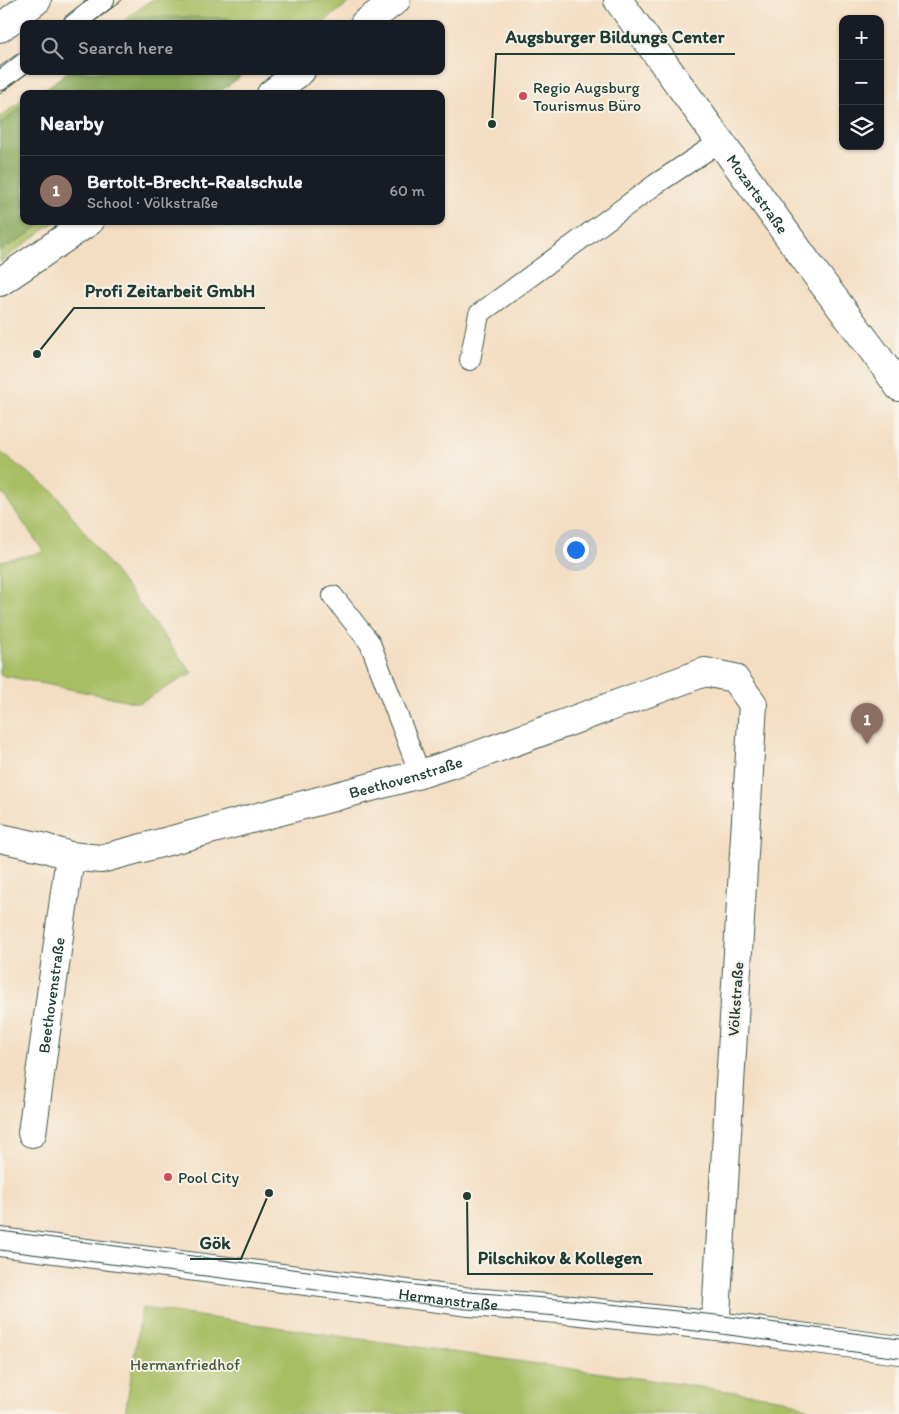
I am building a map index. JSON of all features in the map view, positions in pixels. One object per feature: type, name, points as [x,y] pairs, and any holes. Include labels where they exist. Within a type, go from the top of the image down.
[{"type":"street","points":[[0,28],[37,0]]},
{"type":"street","points":[[369,20],[396,0]]},
{"type":"street","name":"Mozartstraße","points":[[618,0],[815,274],[899,387]]},
{"type":"street","points":[[276,90],[296,75]]},
{"type":"street","points":[[0,282],[84,225]]},
{"type":"street","name":"Beethovenstraße","points":[[0,838],[42,847],[70,856],[101,859],[420,774],[467,759],[705,672],[734,678]]},
{"type":"street","name":"Völkstraße","points":[[717,1326],[716,1315],[754,704],[734,678]]},
{"type":"street","name":"Beethovenstraße","points":[[32,1133],[70,856]]},
{"type":"street","name":"Hermanstraße","points":[[0,1242],[470,1302],[572,1310],[717,1326],[899,1350]]},
{"type":"lane","points":[[78,20],[104,0]]},
{"type":"lane","points":[[0,80],[20,65]]},
{"type":"lane","points":[[470,360],[479,314],[656,184],[720,142]]},
{"type":"lane","points":[[333,596],[370,643],[420,774]]},
{"type":"green space","points":[[151,0],[352,0],[326,20],[125,20]]},
{"type":"green space","points":[[137,16],[229,18],[229,20],[132,20]]},
{"type":"green space","points":[[63,75],[240,75],[240,77],[222,90],[44,90]]},
{"type":"green space","points":[[20,102],[20,225],[51,225],[0,262],[0,117]]},
{"type":"green space","points":[[20,108],[20,225],[40,225],[0,251],[0,124]]},
{"type":"green space","points":[[0,452],[53,491],[192,673],[139,703],[0,675],[0,561],[44,552],[0,490]]},
{"type":"green space","name":"Hermanfriedhof","points":[[142,1308],[785,1399],[821,1414],[125,1414]]},
{"type":"tram line","points":[[63,20],[88,0]]},
{"type":"tram line","points":[[96,20],[122,0]]},
{"type":"tram line","points":[[0,69],[20,53]]},
{"type":"tram line","points":[[0,94],[25,75]]},
{"type":"tram line","points":[[0,1231],[469,1292],[716,1315],[899,1339]]},
{"type":"tram line","points":[[0,1250],[466,1309],[570,1317],[714,1333],[899,1358]]},
{"type":"place","name":"Regio Augsburg Tourismus Büro","points":[[523,96]]},
{"type":"place","name":"Augsburger Bildungs Center","points":[[492,124]]},
{"type":"place","name":"Profi Zeitarbeit GmbH","points":[[37,354]]},
{"type":"place","name":"Bertolt-Brecht-Realschule","points":[[867,744]]},
{"type":"place","name":"Pool City","points":[[168,1177]]},
{"type":"place","name":"Gök","points":[[269,1193]]},
{"type":"place","name":"Pilschikov & Kollegen","points":[[467,1196]]}]
